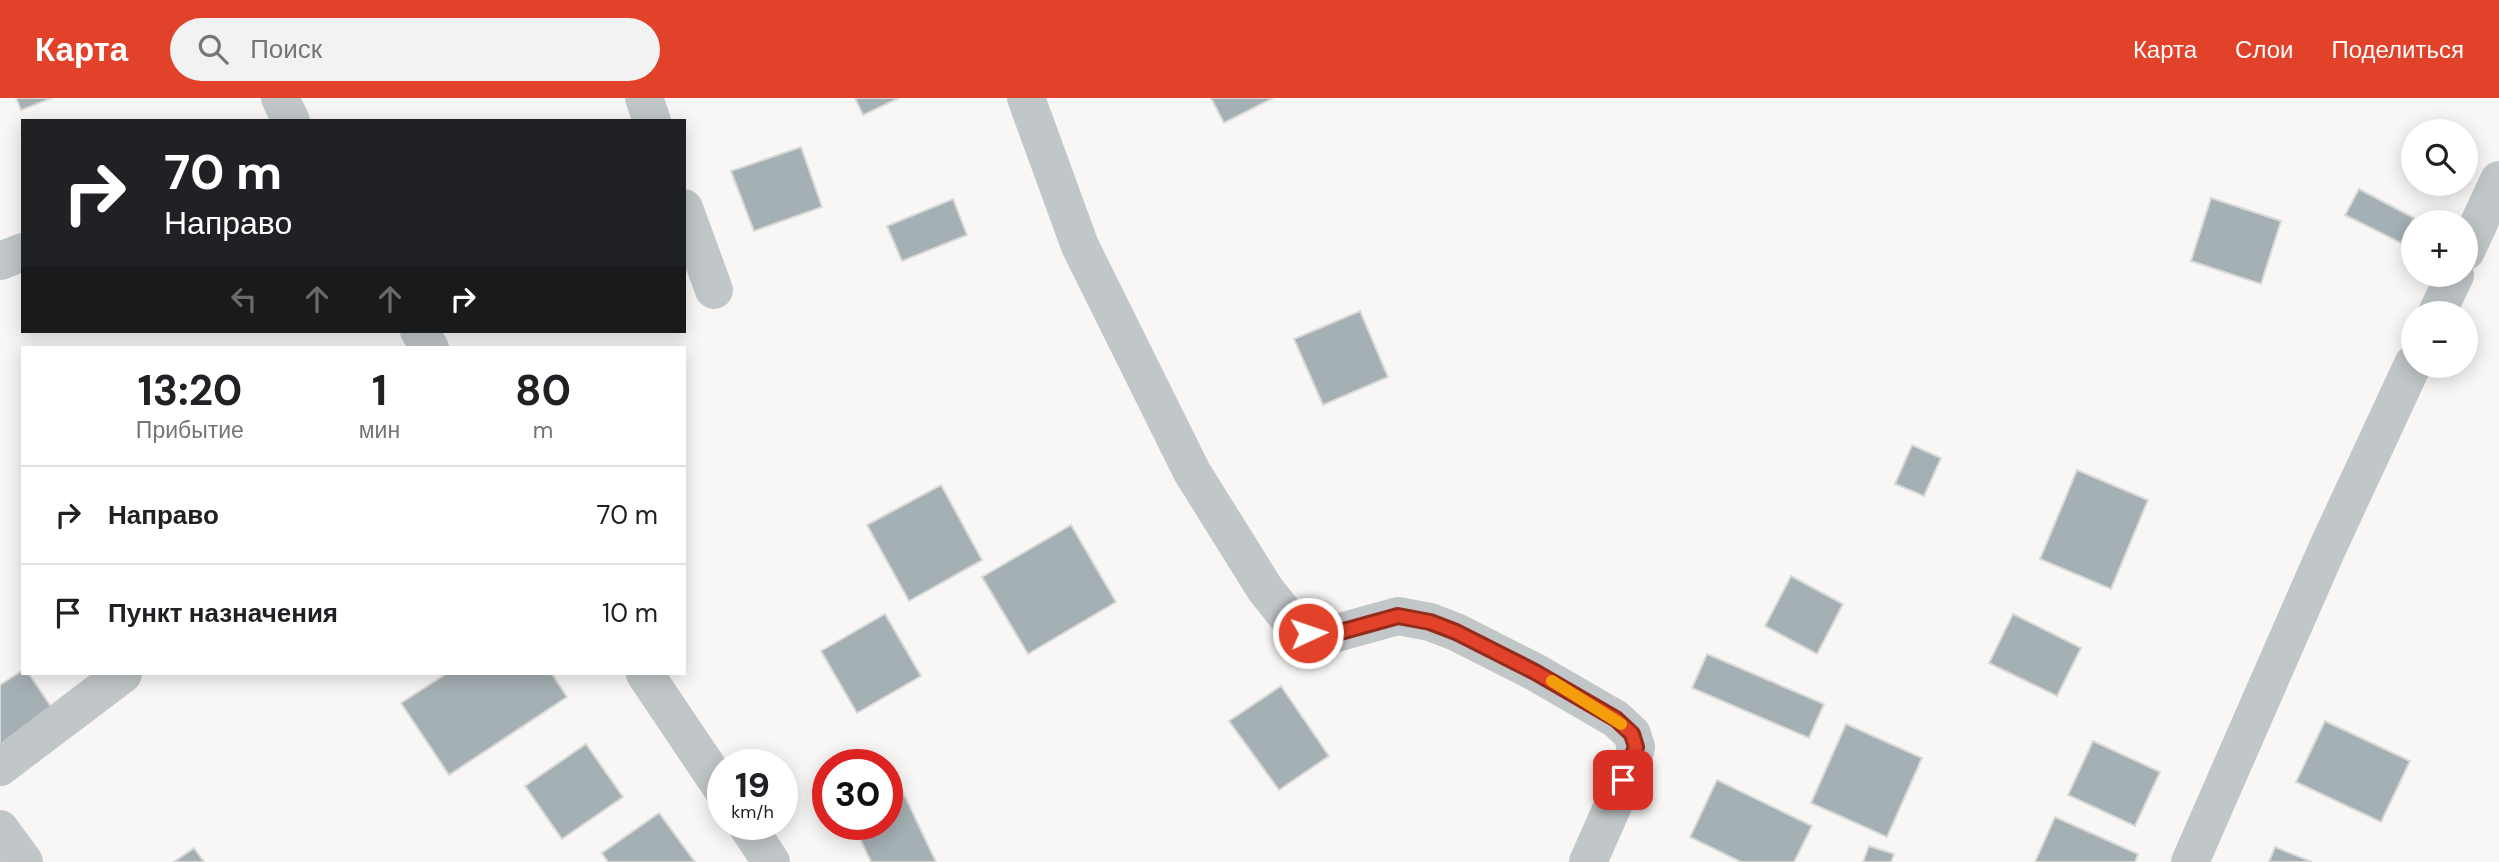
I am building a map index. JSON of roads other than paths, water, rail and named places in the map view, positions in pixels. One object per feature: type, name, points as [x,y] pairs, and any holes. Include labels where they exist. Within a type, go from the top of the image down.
[{"type":"street","points":[[280,98],[290,119]]},
{"type":"street","points":[[644,98],[651,119]]},
{"type":"street","points":[[1026,98],[1080,246],[1192,472],[1265,589],[1289,619],[1308,633],[1333,634],[1398,616],[1430,622],[1456,632],[1535,672],[1616,719],[1632,734],[1636,747],[1633,760],[1588,862]]},
{"type":"street","points":[[2478,225],[2499,180]]},
{"type":"street","points":[[686,213],[714,290]]},
{"type":"street","points":[[0,261],[21,253]]},
{"type":"street","points":[[2190,862],[2407,378]]},
{"type":"street","points":[[0,767],[122,675]]},
{"type":"street","points":[[646,675],[707,766]]},
{"type":"street","points":[[0,829],[24,862]]},
{"type":"street","points":[[757,840],[771,862]]}]
